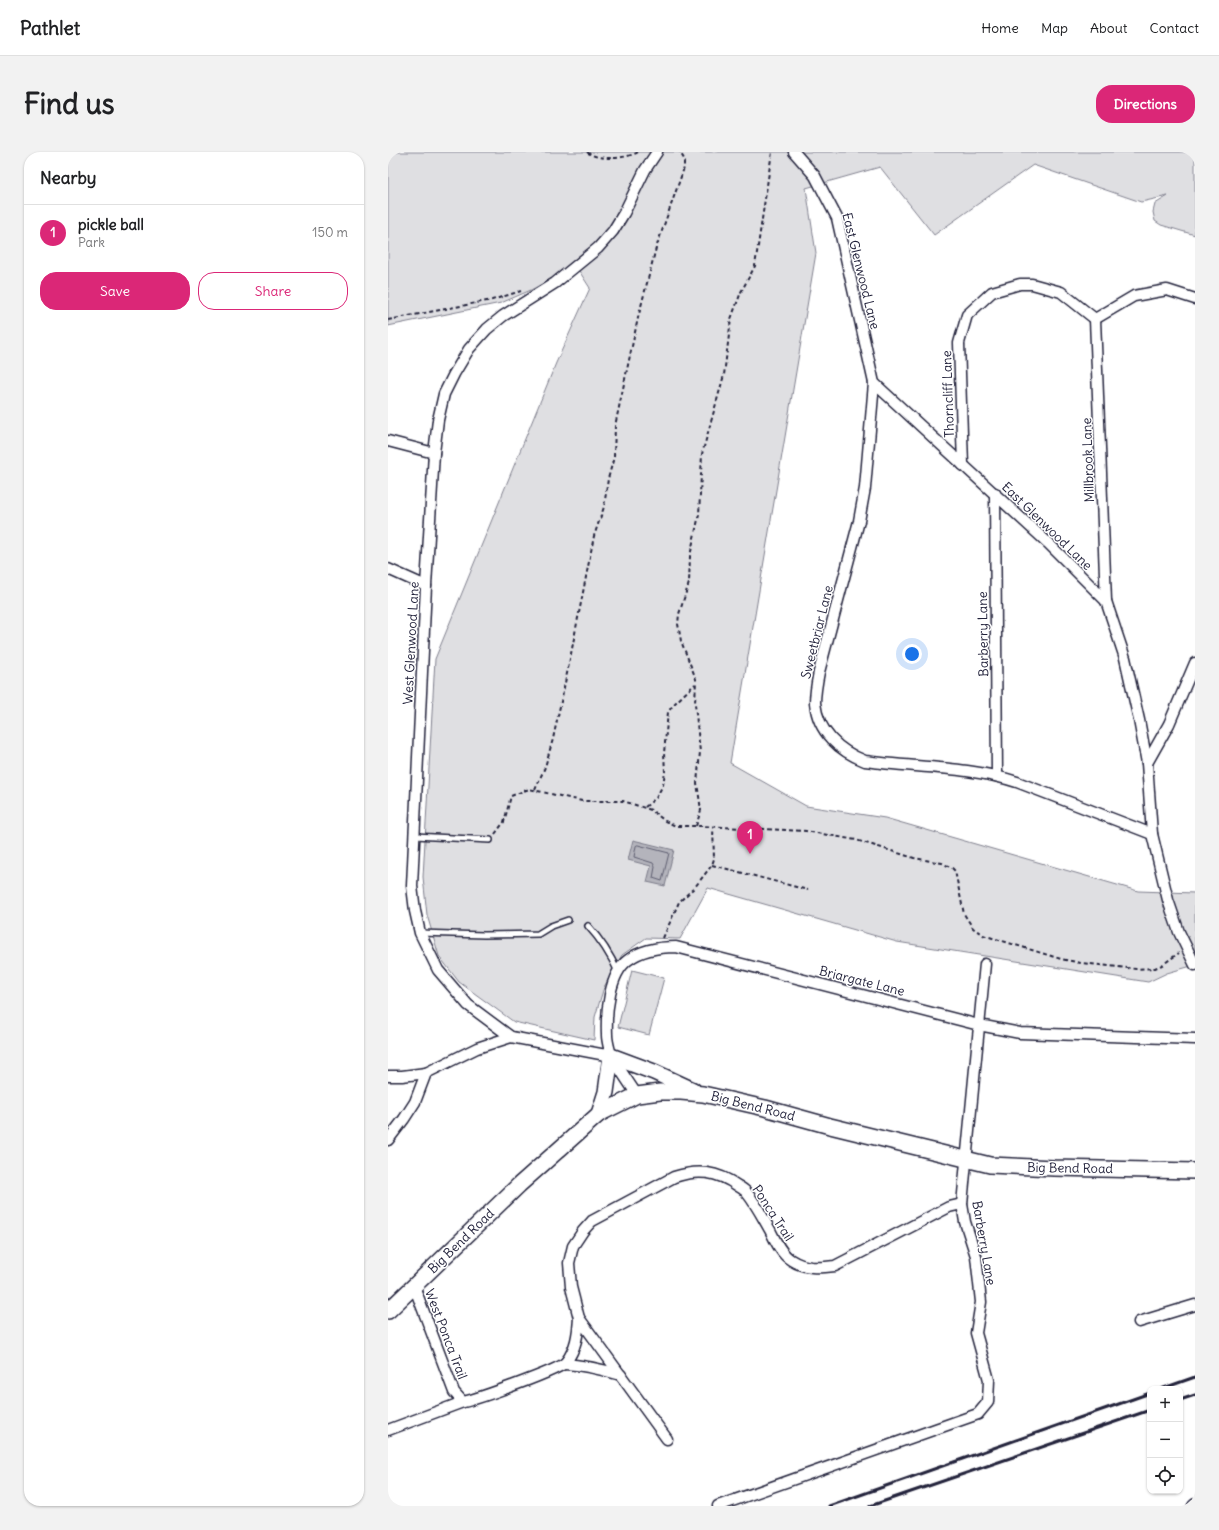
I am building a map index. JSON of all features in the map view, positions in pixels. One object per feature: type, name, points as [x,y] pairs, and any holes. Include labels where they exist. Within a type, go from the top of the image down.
[{"type":"main road","points":[[599,1114],[606,1092],[611,1056],[654,1072],[703,1094]]},
{"type":"main road","name":"Big Bend Road","points":[[388,1311],[519,1184],[599,1114],[637,1095],[660,1092],[703,1094],[765,1108],[990,1165],[1015,1167],[1195,1171]]},
{"type":"street","name":"West Glenwood Lane","points":[[611,1056],[511,1037],[468,1005],[438,970],[420,933],[415,911],[412,886],[426,586],[434,454],[438,420],[444,394],[454,374],[469,349],[487,329],[503,316],[556,283],[598,248],[613,231],[624,213],[645,170],[657,152]]},
{"type":"street","name":"East Glenwood Lane","points":[[794,152],[815,176],[837,218],[874,383],[995,493],[1106,601],[1125,658],[1147,763],[1152,834],[1168,900],[1187,950],[1195,966]]},
{"type":"street","name":"Thorncliff Lane","points":[[963,465],[959,343],[967,315],[992,292],[1020,284],[1032,284],[1061,292],[1095,319]]},
{"type":"street","points":[[1095,319],[1134,296],[1167,290],[1195,299]]},
{"type":"street","name":"Millbrook Lane","points":[[1095,319],[1106,601]]},
{"type":"street","name":"Sweetbriar Lane","points":[[874,383],[865,488],[859,521],[819,672],[815,702],[818,717],[829,737],[840,748],[852,756],[865,761],[963,770],[997,776],[1017,782],[1152,834]]},
{"type":"street","points":[[388,441],[434,454]]},
{"type":"street","name":"Barberry Lane","points":[[995,493],[997,776]]},
{"type":"street","points":[[388,569],[426,586]]},
{"type":"street","points":[[1147,763],[1169,724],[1195,663]]},
{"type":"street","name":"Briargate Lane","points":[[611,1056],[607,1036],[608,1005],[618,972],[628,960],[639,954],[663,947],[676,948],[1020,1033],[1195,1039]]},
{"type":"street","name":"Barberry Lane","points":[[718,1506],[978,1414],[988,1402],[989,1380],[976,1333],[981,1302],[976,1256],[965,1222],[962,1204],[985,964]]},
{"type":"street","points":[[388,1076],[426,1073],[477,1048],[511,1037]]},
{"type":"street","points":[[611,1056],[637,1095]]},
{"type":"street","points":[[388,1140],[415,1102],[426,1073]]},
{"type":"street","name":"Ponca Trail","points":[[564,1364],[574,1349],[578,1332],[579,1318],[571,1287],[569,1263],[573,1246],[582,1231],[592,1221],[674,1177],[684,1174],[710,1173],[727,1178],[746,1192],[758,1208],[779,1247],[789,1259],[803,1266],[819,1268],[835,1266],[949,1206],[962,1204]]},
{"type":"street","name":"West Ponca Trail","points":[[414,1286],[454,1392],[463,1402]]},
{"type":"street","points":[[1139,1322],[1195,1305]]},
{"type":"street","name":"Ponca Trail","points":[[579,1318],[667,1439]]},
{"type":"street","points":[[388,1430],[491,1393],[564,1364],[577,1364],[597,1368],[621,1376]]},
{"type":"lane","points":[[415,836],[490,840]]},
{"type":"lane","points":[[420,933],[484,935],[538,934],[551,926],[568,920]]},
{"type":"lane","points":[[588,926],[615,965],[618,972]]},
{"type":"path","points":[[587,152],[599,158],[627,157],[638,152]]},
{"type":"path","points":[[535,790],[549,756],[594,536],[604,507],[608,479],[614,457],[615,426],[638,318],[656,248],[684,168],[684,159],[680,152]]},
{"type":"path","points":[[696,826],[701,810],[698,783],[700,752],[695,704],[696,683],[693,670],[681,641],[678,624],[679,614],[689,583],[690,556],[698,515],[702,454],[724,375],[731,319],[741,292],[755,266],[772,152]]},
{"type":"path","points":[[388,320],[492,300],[526,289]]},
{"type":"path","points":[[645,807],[656,798],[665,779],[664,760],[668,712],[674,704],[696,683]]},
{"type":"path","points":[[490,840],[504,822],[511,796],[529,789],[582,801],[623,800],[645,807],[658,814],[670,824],[684,827],[713,826],[806,831],[862,842],[914,858],[942,863],[955,871],[964,914],[973,928],[983,935],[1045,955],[1080,963],[1145,970],[1162,965],[1174,955],[1187,950]]},
{"type":"path","points":[[663,947],[662,940],[676,906],[706,875],[712,865],[714,859],[713,826]]},
{"type":"path","points":[[712,865],[808,890]]},
{"type":"shaded area","points":[[388,152],[1195,152],[1195,235],[1161,225],[1155,221],[1153,212],[1155,204],[1168,196],[1141,202],[1033,165],[934,235],[880,167],[806,188],[816,253],[730,763],[806,806],[885,818],[1138,891],[1195,893],[1195,965],[1167,973],[1148,982],[897,942],[708,888],[680,939],[646,938],[622,955],[604,987],[595,1017],[594,1040],[514,1022],[459,982],[439,956],[427,915],[423,877],[435,659],[556,363],[590,288],[574,263],[556,276],[531,290],[501,303],[388,326]]},
{"type":"shaded area","points":[[632,970],[664,978],[649,1035],[618,1027]]},
{"type":"water","points":[[633,840],[674,850],[665,886],[647,882],[651,866],[628,860]]},
{"type":"railway","points":[[1170,1386],[1195,1377]]},
{"type":"railway","points":[[829,1506],[1147,1394]]},
{"type":"railway","points":[[1183,1399],[1195,1395]]},
{"type":"railway","points":[[870,1506],[1147,1411]]},
{"type":"place","name":"pickle ball","points":[[750,854]]}]
